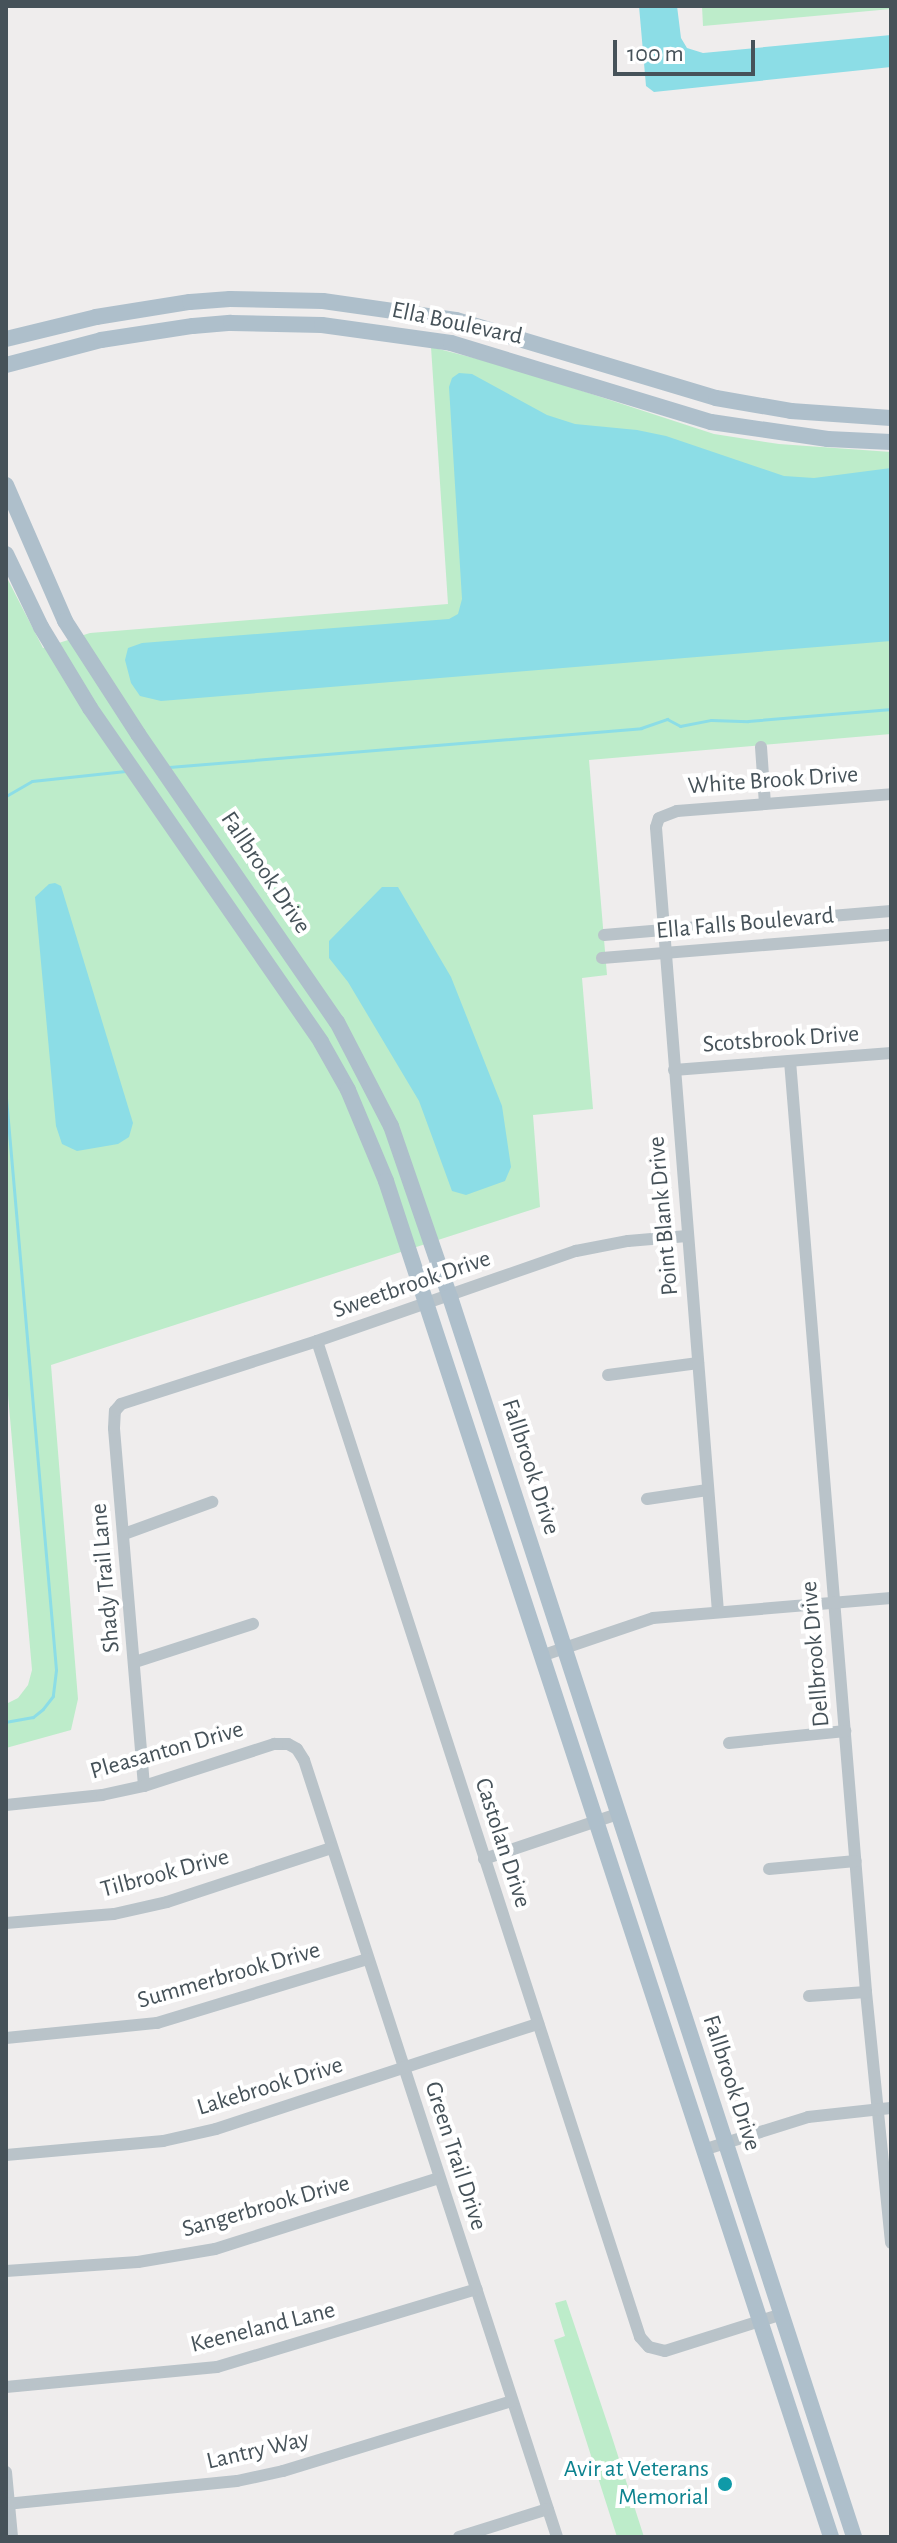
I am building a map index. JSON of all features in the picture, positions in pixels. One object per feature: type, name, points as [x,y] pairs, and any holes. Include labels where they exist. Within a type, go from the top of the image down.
[{"type":"main road","name":"Ella Boulevard","points":[[6,339],[120,313],[248,299],[367,305],[456,320],[716,398],[804,412],[883,418]]},
{"type":"main road","points":[[248,299],[250,323]]},
{"type":"main road","points":[[451,343],[456,320]]},
{"type":"main road","name":"Ella Boulevard","points":[[6,365],[101,340],[193,326],[250,323],[365,329],[451,343],[711,422],[788,435],[882,442]]},
{"type":"main road","points":[[882,442],[883,418]]},
{"type":"main road","name":"Fallbrook Drive","points":[[6,485],[65,621],[142,740],[337,1022],[391,1126],[450,1297],[854,2537]]},
{"type":"main road","name":"Fallbrook Drive","points":[[6,554],[31,608],[110,738],[321,1042],[348,1090],[386,1181],[800,2451],[831,2537]]},
{"type":"main road","points":[[31,608],[53,597]]},
{"type":"main road","points":[[125,760],[142,740]]},
{"type":"main road","points":[[348,1090],[368,1079]]},
{"type":"main road","points":[[476,1458],[500,1450]]},
{"type":"main road","points":[[650,1990],[673,1982]]},
{"type":"main road","points":[[800,2451],[823,2443]]},
{"type":"street","points":[[761,747],[765,804]]},
{"type":"street","name":"White Brook Drive","points":[[659,818],[677,811],[891,794]]},
{"type":"street","name":"Point Blank Drive","points":[[659,818],[654,839],[718,1612]]},
{"type":"street","name":"Ella Falls Boulevard","points":[[604,935],[891,911]]},
{"type":"street","name":"Ella Falls Boulevard","points":[[602,958],[891,935]]},
{"type":"street","name":"Scotsbrook Drive","points":[[674,1070],[891,1053]]},
{"type":"street","name":"Dellbrook Drive","points":[[790,1061],[866,1992],[891,2243]]},
{"type":"street","name":"Sweetbrook Drive","points":[[154,1391],[450,1297],[576,1251],[628,1241],[687,1236]]},
{"type":"street","name":"Castolan Drive","points":[[317,1341],[640,2337],[657,2351],[674,2350],[759,2322]]},
{"type":"street","points":[[608,1375],[698,1363]]},
{"type":"street","name":"Shady Trail Lane","points":[[144,1786],[115,1411],[121,1404],[154,1391]]},
{"type":"street","points":[[647,1499],[707,1490]]},
{"type":"street","points":[[124,1534],[212,1502]]},
{"type":"street","points":[[541,1656],[653,1618],[891,1598]]},
{"type":"street","points":[[135,1662],[253,1624]]},
{"type":"street","points":[[729,1743],[845,1731]]},
{"type":"street","name":"Pleasanton Drive","points":[[6,1805],[102,1795],[144,1786],[274,1744],[288,1744],[304,1760],[313,1788]]},
{"type":"street","name":"Green Trail Drive","points":[[313,1788],[557,2537]]},
{"type":"street","points":[[484,1859],[618,1814]]},
{"type":"street","name":"Tilbrook Drive","points":[[6,1923],[114,1914],[167,1902],[331,1848]]},
{"type":"street","points":[[769,1869],[856,1861]]},
{"type":"street","name":"Summerbrook Drive","points":[[6,2038],[157,2023],[368,1959]]},
{"type":"street","points":[[809,1996],[866,1992]]},
{"type":"street","name":"Lakebrook Drive","points":[[6,2155],[163,2141],[232,2124],[538,2024]]},
{"type":"street","points":[[703,2150],[808,2117],[891,2108]]},
{"type":"street","name":"Sangerbrook Drive","points":[[6,2271],[138,2262],[215,2249],[439,2178]]},
{"type":"street","name":"Keeneland Lane","points":[[6,2387],[217,2367],[477,2289]]},
{"type":"street","points":[[759,2322],[782,2314]]},
{"type":"street","name":"Lantry Way","points":[[7,2504],[237,2481],[283,2471],[512,2401]]},
{"type":"street","points":[[6,2472],[12,2537]]},
{"type":"street","points":[[459,2537],[548,2509]]},
{"type":"green space","points":[[702,6],[891,6],[891,9],[703,26]]},
{"type":"green space","points":[[431,347],[509,367],[714,434],[779,444],[891,452],[891,734],[589,760],[607,975],[582,978],[593,1109],[533,1115],[540,1207],[51,1365],[78,1699],[71,1730],[6,1748],[6,1704],[18,1698],[28,1685],[32,1670],[6,1372],[6,576],[43,648],[90,633],[448,604]]},
{"type":"green space","points":[[566,2300],[644,2537],[617,2537],[554,2340],[565,2336],[555,2303]]},
{"type":"water","points":[[639,6],[677,6],[681,38],[687,48],[703,53],[891,35],[891,67],[654,92],[646,86]]},
{"type":"water","points":[[459,373],[472,374],[547,415],[575,424],[666,436],[784,476],[814,478],[891,468],[891,641],[161,701],[140,696],[131,683],[125,660],[128,648],[142,643],[449,619],[458,614],[462,599],[449,387],[452,378]]},
{"type":"water","points":[[49,884],[61,886],[133,1123],[129,1137],[118,1144],[77,1151],[62,1144],[56,1126],[35,897]]},
{"type":"water","points":[[382,887],[398,887],[451,977],[502,1106],[511,1167],[505,1181],[466,1195],[452,1191],[419,1101],[348,982],[329,958],[329,941]]},
{"type":"waterway","points":[[169,767],[641,728],[667,719],[680,726],[711,720],[748,721],[891,709]]},
{"type":"waterway","points":[[6,796],[32,781],[125,771]]},
{"type":"waterway","points":[[6,1098],[56,1670],[53,1696],[43,1709],[33,1717],[6,1722]]},
{"type":"place","name":"Avir at Veterans Memorial","points":[[725,2484]]}]
